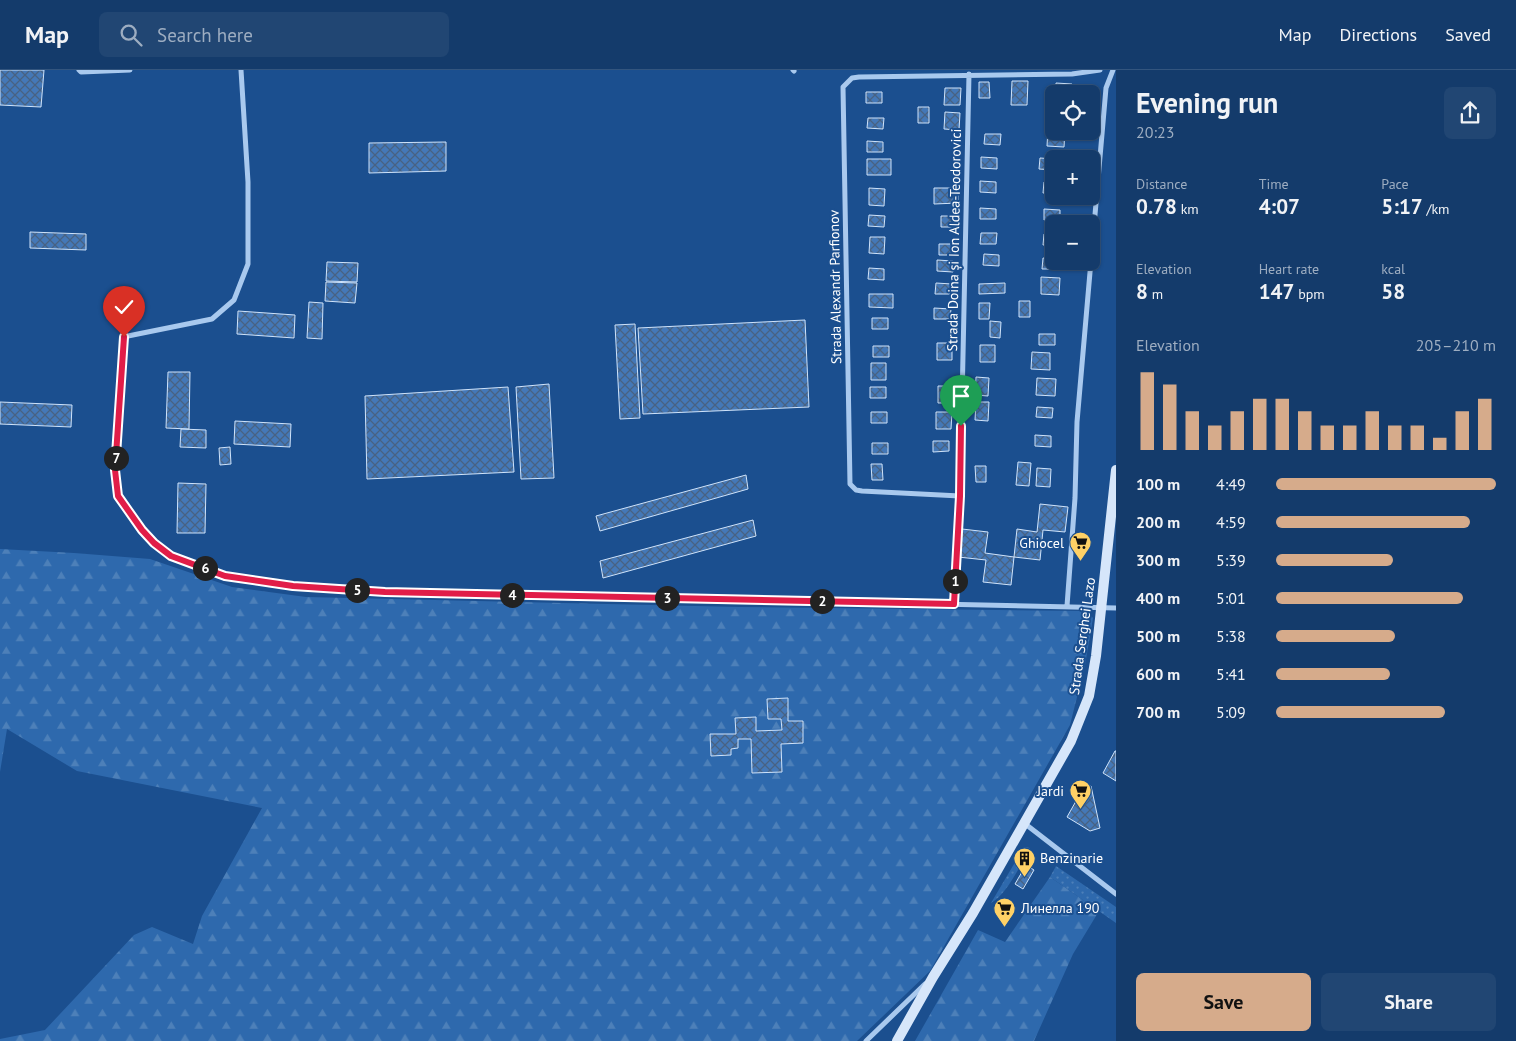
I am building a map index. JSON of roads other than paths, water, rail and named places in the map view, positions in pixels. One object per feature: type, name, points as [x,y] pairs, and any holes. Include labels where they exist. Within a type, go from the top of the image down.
[{"type":"street","points":[[80,71],[130,70]]},
{"type":"street","points":[[241,70],[248,182],[248,264],[234,300],[212,320],[124,337],[115,470],[118,496],[142,530],[154,543],[171,556],[225,576],[293,586],[385,592],[1116,608]]},
{"type":"street","points":[[969,74],[1072,74],[1100,70]]},
{"type":"street","points":[[1067,606],[1075,498],[1078,422],[1106,88],[1113,70]]},
{"type":"street","name":"Strada Alexandr Parfionov","points":[[960,496],[856,490],[850,484],[843,87],[852,78],[859,77],[969,74]]},
{"type":"street","name":"Strada Doina și Ion Aldea-Teodorovici","points":[[954,604],[960,496],[969,74]]},
{"type":"street","name":"Strada Serghei Lazo","points":[[897,1041],[933,977],[974,913],[1071,740],[1089,696],[1102,607],[1116,470]]},
{"type":"street","points":[[1024,823],[1116,894]]},
{"type":"street","points":[[866,1041],[933,977]]},
{"type":"place","name":"Ghiocel","points":[[1080,562]]},
{"type":"place","name":"Jardi","points":[[1080,810]]},
{"type":"place","name":"Benzinarie","points":[[1024,877]]},
{"type":"place","name":"Линелла 190","points":[[1005,927]]}]
